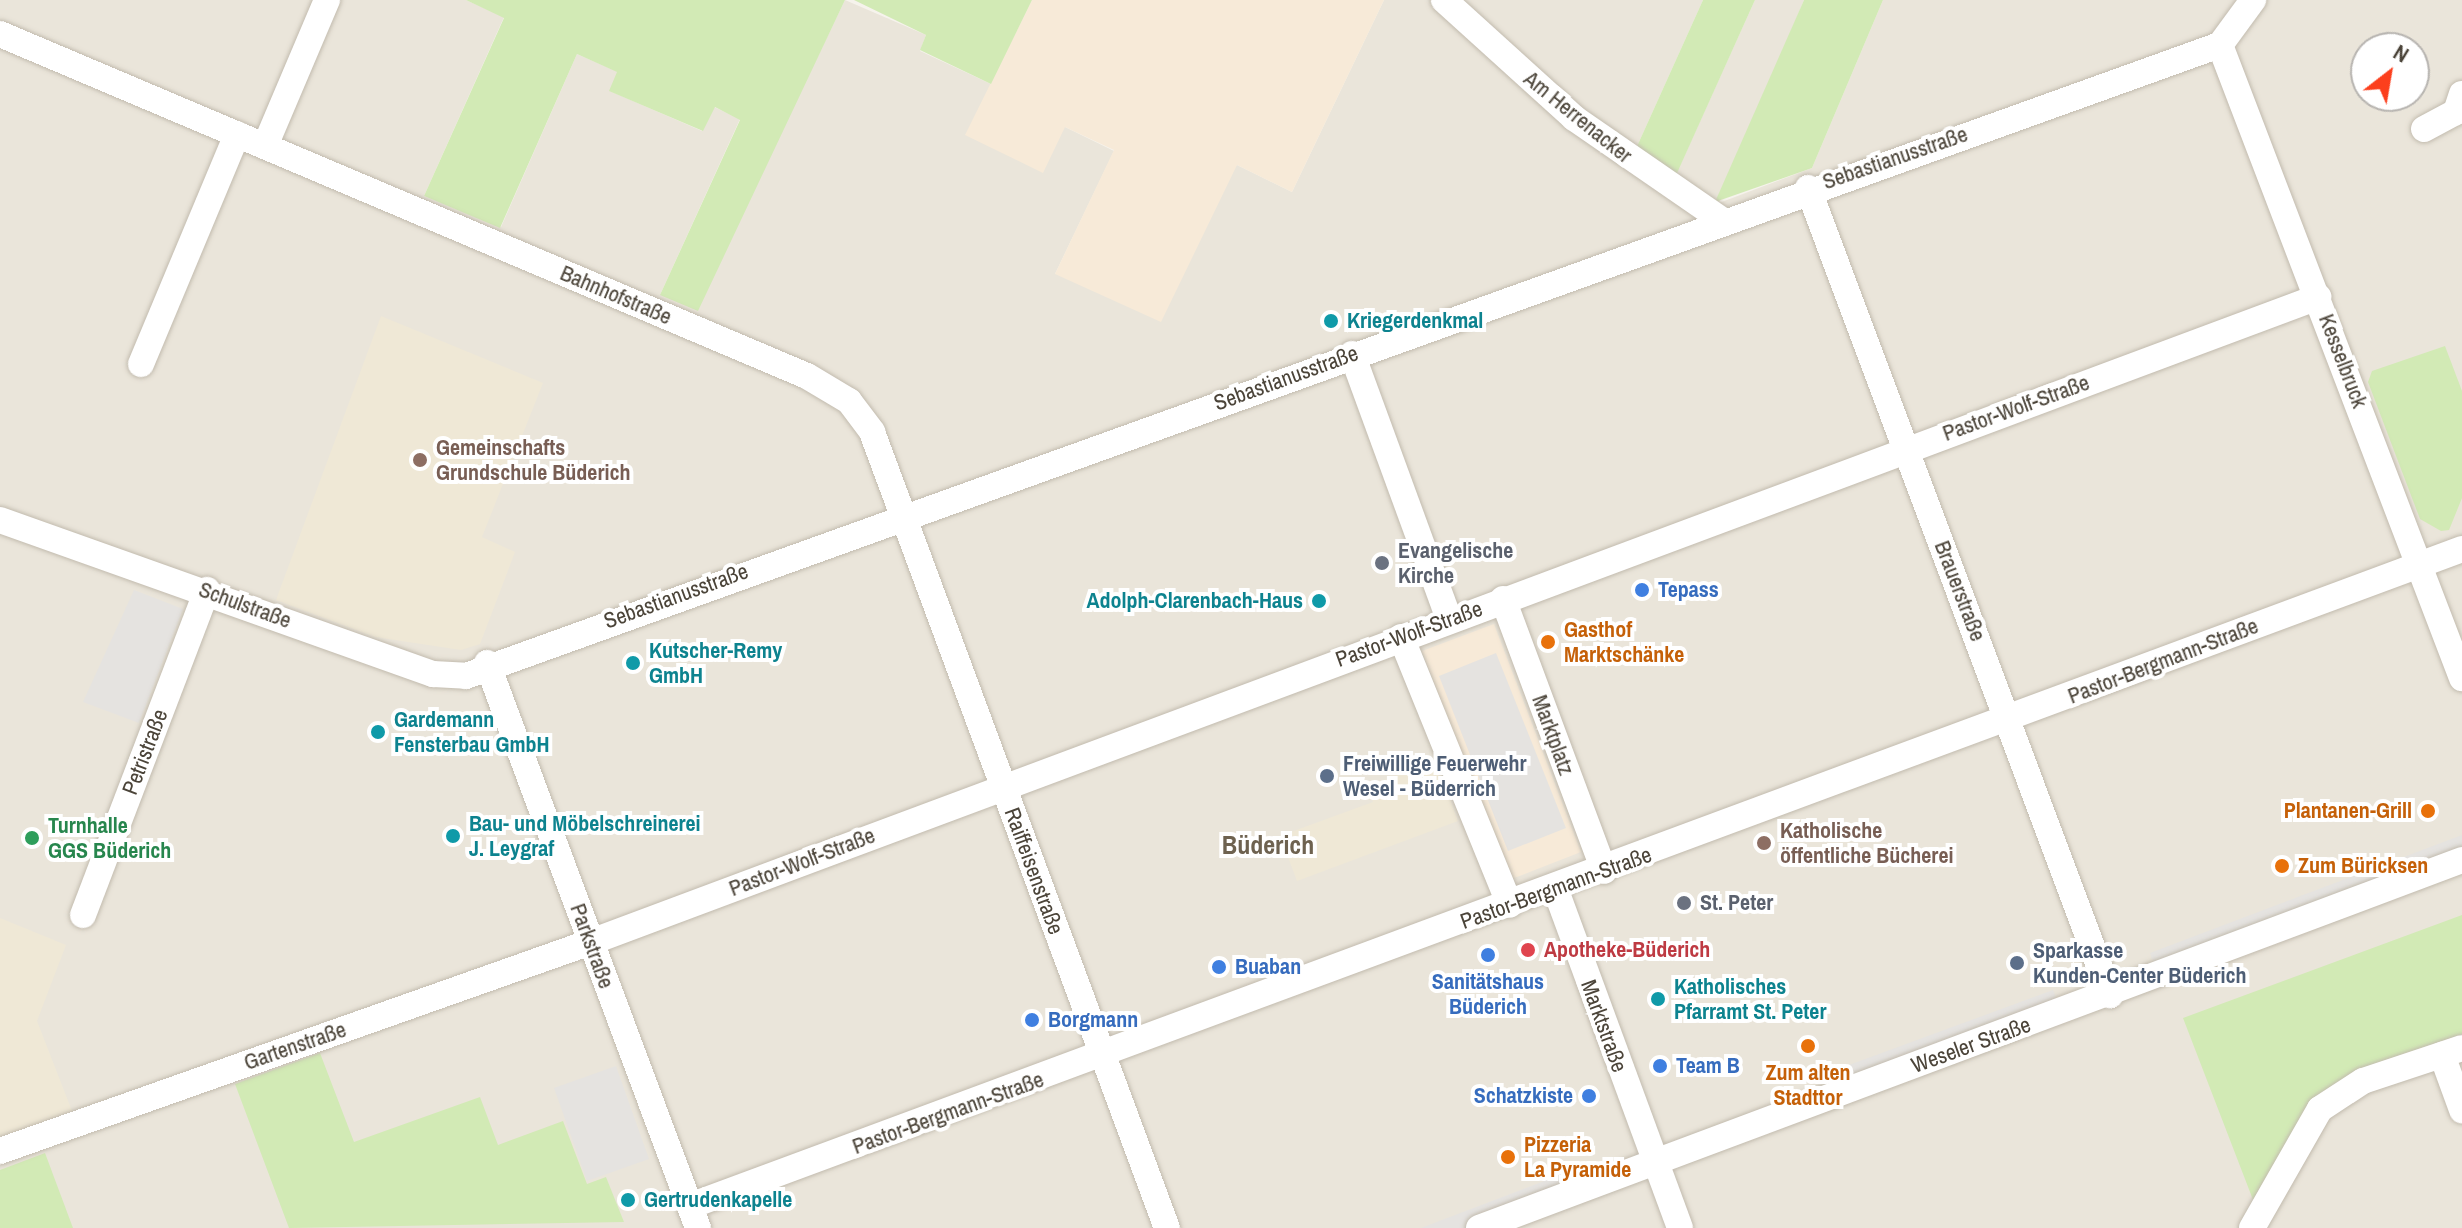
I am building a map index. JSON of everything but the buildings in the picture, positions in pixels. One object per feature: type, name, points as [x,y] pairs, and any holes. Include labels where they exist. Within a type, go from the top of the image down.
[{"type":"street","points":[[265,146],[327,0]]},
{"type":"street","name":"Am Herrenacker","points":[[1444,0],[1574,118],[1722,220]]},
{"type":"street","points":[[2220,45],[2253,0]]},
{"type":"street","name":"Bahnhofstraße","points":[[0,34],[807,376],[849,401],[872,432],[898,515]]},
{"type":"street","name":"Sebastianusstraße","points":[[487,663],[1808,188],[2220,45]]},
{"type":"street","name":"Kesselbruck","points":[[2220,45],[2462,678]]},
{"type":"street","points":[[2424,129],[2456,112],[2462,94]]},
{"type":"street","points":[[141,364],[237,134]]},
{"type":"street","name":"Brauerstraße","points":[[1808,188],[2110,995]]},
{"type":"street","name":"Pastor-Wolf-Straße","points":[[591,942],[2318,297]]},
{"type":"street","points":[[1352,354],[1449,619]]},
{"type":"street","name":"Raiffeisenstraße","points":[[898,515],[1003,786],[1167,1228]]},
{"type":"street","name":"Schulstraße","points":[[0,520],[207,590],[433,674],[466,676],[487,663]]},
{"type":"street","name":"Pastor-Bergmann-Straße","points":[[694,1217],[1102,1058],[2462,549]]},
{"type":"street","name":"Petristraße","points":[[83,915],[207,590]]},
{"type":"street","name":"Marktplatz","points":[[1503,599],[1604,871]]},
{"type":"street","points":[[1401,637],[1510,905]]},
{"type":"street","name":"Parkstraße","points":[[487,663],[694,1217]]},
{"type":"street","name":"Weseler Straße","points":[[1479,1228],[2110,995],[2462,860]]},
{"type":"street","name":"Marktstraße","points":[[1555,888],[1680,1228]]},
{"type":"street","name":"Gartenstraße","points":[[0,1151],[591,942]]},
{"type":"street","points":[[2252,1228],[2320,1109],[2363,1081],[2452,1052],[2462,1110]]},
{"type":"shaded area","points":[[0,0],[466,0],[504,17],[424,196],[501,227],[577,54],[618,72],[610,91],[702,131],[714,107],[740,119],[660,295],[792,110],[845,0],[926,35],[920,51],[991,84],[966,135],[1065,127],[1114,151],[1055,274],[1237,165],[1292,192],[1384,0],[1703,0],[1634,153],[1673,181],[1755,0],[1804,0],[1719,203],[1812,168],[1883,0],[2462,0],[2462,1228],[0,1228]]},
{"type":"shaded area","points":[[1032,0],[1384,0],[1292,192],[1237,165],[1161,322],[1055,274],[1114,150],[1065,127],[1043,173],[965,135]]},
{"type":"shaded area","name":"Gemeinschafts Grundschule Büderich","points":[[381,316],[543,383],[482,537],[515,552],[480,644],[461,650],[375,637],[276,600]]},
{"type":"shaded area","points":[[134,590],[183,609],[139,723],[83,702]]},
{"type":"shaded area","points":[[1494,624],[1581,852],[1509,880],[1422,651]]},
{"type":"shaded area","points":[[1496,653],[1566,828],[1508,851],[1439,676]]},
{"type":"shaded area","points":[[1436,761],[1458,821],[1297,881],[1280,836],[1373,802],[1368,786]]},
{"type":"shaded area","points":[[2462,835],[2462,854],[2156,970],[2150,953]]},
{"type":"shaded area","points":[[0,918],[66,945],[37,1021],[72,1111],[0,1138]]},
{"type":"shaded area","points":[[2053,990],[2059,1005],[1836,1088],[1830,1072]]},
{"type":"shaded area","points":[[616,1066],[649,1159],[587,1181],[554,1088]]},
{"type":"shaded area","points":[[1597,1161],[1603,1175],[1465,1228],[1421,1228]]},
{"type":"green space","points":[[466,0],[845,0],[698,311],[660,295],[740,120],[715,107],[703,131],[609,91],[617,72],[577,54],[500,228],[424,196],[504,18]]},
{"type":"green space","points":[[854,0],[1032,0],[991,84],[920,50],[926,35]]},
{"type":"green space","points":[[1703,0],[1755,0],[1673,182],[1634,153]]},
{"type":"green space","points":[[1804,0],[1883,0],[1812,168],[1715,202]]},
{"type":"green space","points":[[2445,346],[2462,391],[2462,498],[2449,530],[2441,531],[2420,519],[2368,382],[2372,371]]},
{"type":"green space","points":[[2462,915],[2462,1034],[2348,1077],[2255,1205],[2183,1018]]},
{"type":"green space","points":[[320,1053],[354,1142],[480,1097],[498,1145],[563,1121],[587,1184],[606,1177],[624,1222],[289,1228],[235,1084]]},
{"type":"green space","points":[[45,1153],[73,1228],[0,1228],[0,1170]]},
{"type":"place","name":"Kriegerdenkmal","points":[[1331,321]]},
{"type":"place","name":"Gemeinschafts Grundschule Büderich","points":[[420,460]]},
{"type":"place","name":"Evangelische Kirche","points":[[1382,563]]},
{"type":"place","name":"Tepass","points":[[1642,590]]},
{"type":"place","name":"Adolph-Clarenbach-Haus","points":[[1319,601]]},
{"type":"place","name":"Gasthof Marktschänke","points":[[1548,642]]},
{"type":"place","name":"Kutscher-Remy GmbH","points":[[633,663]]},
{"type":"place","name":"Gardemann Fensterbau GmbH","points":[[378,732]]},
{"type":"place","name":"Freiwillige Feuerwehr Wesel - Büderrich","points":[[1327,776]]},
{"type":"place","name":"Plantanen-Grill","points":[[2428,811]]},
{"type":"place","name":"Bau- und Möbelschreinerei J. Leygraf","points":[[453,836]]},
{"type":"place","name":"Turnhalle GGS Büderich","points":[[32,838]]},
{"type":"place","name":"Katholische öffentliche Bücherei","points":[[1764,843]]},
{"type":"place","name":"Zum Büricksen","points":[[2282,866]]},
{"type":"place","name":"St. Peter","points":[[1684,903]]},
{"type":"place","name":"Apotheke-Büderich","points":[[1528,950]]},
{"type":"place","name":"Sanitätshaus Büderich","points":[[1488,955]]},
{"type":"place","name":"Sparkasse Kunden-Center Büderich","points":[[2017,963]]},
{"type":"place","name":"Buaban","points":[[1219,967]]},
{"type":"place","name":"Katholisches Pfarramt St. Peter","points":[[1658,999]]},
{"type":"place","name":"Borgmann","points":[[1032,1020]]},
{"type":"place","name":"Zum alten Stadttor","points":[[1808,1046]]},
{"type":"place","name":"Team B","points":[[1660,1066]]},
{"type":"place","name":"Schatzkiste","points":[[1589,1096]]},
{"type":"place","name":"Pizzeria La Pyramide","points":[[1508,1157]]},
{"type":"place","name":"Gertrudenkapelle","points":[[628,1200]]},
{"type":"district","name":"Büderich","points":[[1268,845]]}]
